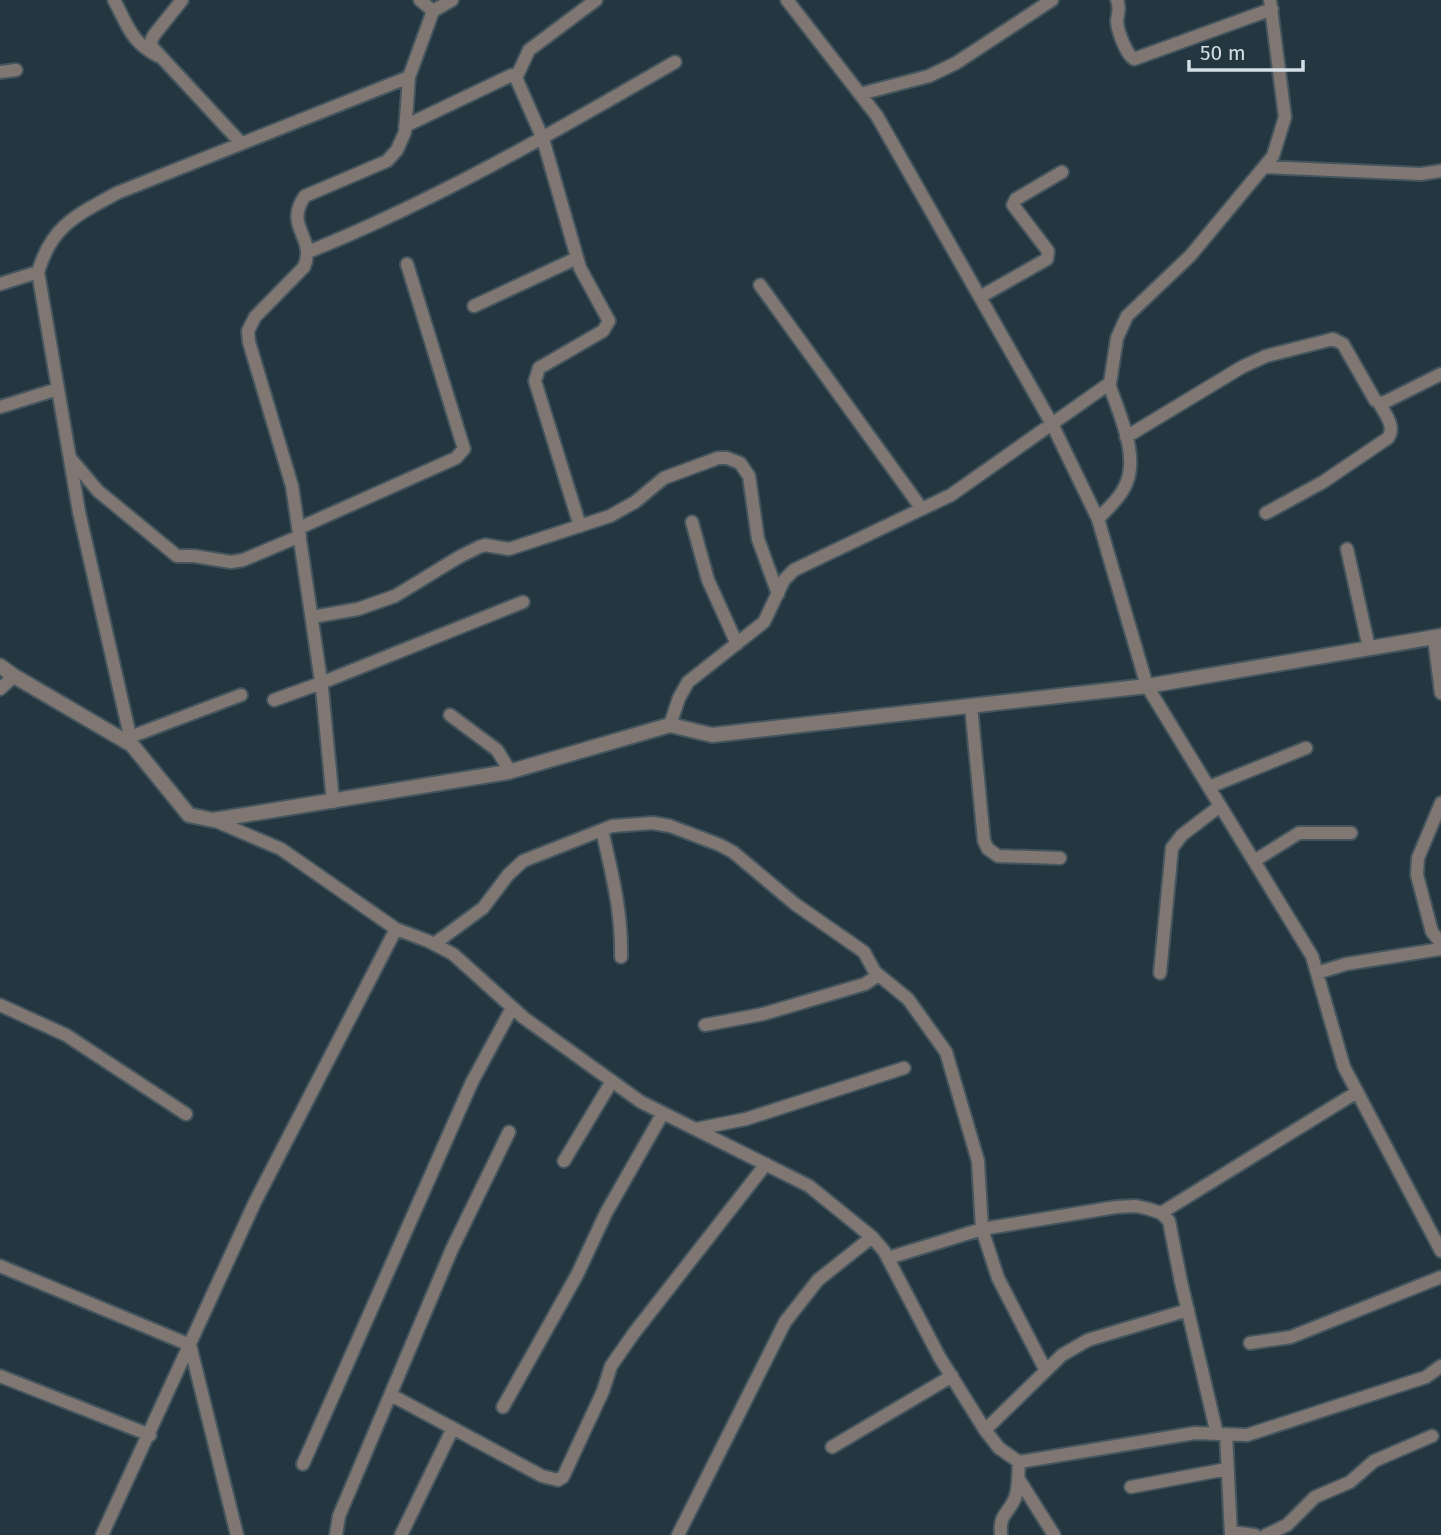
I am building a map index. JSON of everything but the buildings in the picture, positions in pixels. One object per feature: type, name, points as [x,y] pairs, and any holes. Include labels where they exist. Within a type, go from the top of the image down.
[{"type":"street","points":[[114,0],[135,39],[143,48],[158,56]]},
{"type":"street","points":[[182,0],[154,35],[152,47],[241,143]]},
{"type":"street","points":[[420,0],[433,11]]},
{"type":"street","points":[[333,802],[321,684],[292,486],[248,331],[254,317],[304,267],[308,252],[296,218],[298,206],[305,196],[387,161],[397,150],[405,127],[409,77],[433,11],[452,0]]},
{"type":"street","points":[[516,78],[529,50],[596,0]]},
{"type":"street","points":[[786,0],[877,116],[1052,424],[1098,519],[1147,686],[1312,956],[1344,1066],[1435,1226],[1441,1251]]},
{"type":"street","points":[[860,94],[929,76],[956,63],[1052,0]]},
{"type":"street","points":[[1098,519],[1124,490],[1130,469],[1126,437],[1109,384],[1118,338],[1127,316],[1190,256],[1265,167],[1273,156],[1284,117],[1271,5],[1134,59],[1129,55],[1117,23],[1121,10],[1117,0]]},
{"type":"street","points":[[308,252],[433,196],[542,139],[676,62]]},
{"type":"street","points":[[0,72],[16,70]]},
{"type":"street","points":[[405,127],[512,75],[516,78],[542,139],[577,258],[586,281],[609,321],[608,326],[540,368],[536,374],[535,385],[580,526]]},
{"type":"street","points":[[131,741],[79,512],[38,272],[45,248],[60,230],[80,213],[117,192],[409,77]]},
{"type":"street","points":[[1265,167],[1421,174],[1441,171]]},
{"type":"street","points":[[980,298],[1047,259],[1048,251],[1013,205],[1016,199],[1062,172]]},
{"type":"street","points":[[474,306],[577,258]]},
{"type":"street","points":[[70,458],[98,491],[177,556],[231,562],[243,560],[456,458],[464,449],[407,264]]},
{"type":"street","points":[[0,284],[38,272]]},
{"type":"street","points":[[760,285],[922,509]]},
{"type":"street","points":[[1126,437],[1242,367],[1266,356],[1333,339],[1343,344],[1379,403],[1392,432],[1388,438],[1323,482],[1266,513]]},
{"type":"street","points":[[1379,403],[1441,374]]},
{"type":"street","points":[[670,725],[679,698],[688,682],[764,622],[784,580],[794,570],[951,495],[1109,384]]},
{"type":"street","points":[[0,407],[58,389]]},
{"type":"street","points":[[312,617],[358,609],[395,596],[459,556],[479,547],[485,545],[509,549],[622,510],[654,484],[682,470],[718,458],[733,459],[745,468],[749,476],[758,539],[778,594]]},
{"type":"street","points":[[692,522],[708,580],[737,645]]},
{"type":"street","points":[[1346,549],[1369,649]]},
{"type":"street","points":[[274,700],[321,684],[523,602]]},
{"type":"street","points":[[213,820],[510,771],[670,725],[712,735],[1147,686],[1437,637],[1441,693]]},
{"type":"street","points":[[0,666],[131,741],[189,815],[213,820],[281,849],[396,929],[453,954],[512,1008],[640,1102],[809,1186],[872,1237],[888,1258],[951,1376],[985,1430],[999,1448],[1019,1462],[1040,1461],[1195,1433],[1247,1435],[1426,1377],[1441,1366]]},
{"type":"street","points":[[0,689],[14,676]]},
{"type":"street","points":[[131,741],[241,695]]},
{"type":"street","points":[[971,706],[984,841],[988,849],[998,856],[1060,858]]},
{"type":"street","points":[[450,715],[497,750],[510,771]]},
{"type":"street","points":[[1209,787],[1306,748]]},
{"type":"street","points":[[1441,803],[1418,858],[1417,875],[1433,932],[1441,943]]},
{"type":"street","points":[[1160,973],[1172,848],[1182,835],[1220,806]]},
{"type":"street","points":[[434,944],[483,908],[514,867],[602,830],[636,823],[670,826],[720,845],[742,858],[795,904],[864,952],[876,972],[908,999],[946,1052],[978,1161],[982,1229],[998,1278],[1046,1371]]},
{"type":"street","points":[[602,830],[618,898],[622,925],[621,957]]},
{"type":"street","points":[[1254,861],[1299,833],[1351,832]]},
{"type":"street","points":[[102,1535],[255,1202],[396,929]]},
{"type":"street","points":[[1317,974],[1346,964],[1441,949]]},
{"type":"street","points":[[705,1025],[763,1014],[865,984],[874,978],[876,972]]},
{"type":"street","points":[[0,1005],[66,1035],[186,1114]]},
{"type":"street","points":[[303,1464],[472,1082],[512,1008]]},
{"type":"street","points":[[695,1129],[746,1119],[904,1068]]},
{"type":"street","points":[[564,1161],[612,1081]]},
{"type":"street","points":[[1161,1213],[1357,1092]]},
{"type":"street","points":[[503,1407],[577,1275],[606,1213],[663,1113]]},
{"type":"street","points":[[336,1535],[339,1517],[452,1249],[509,1132]]},
{"type":"street","points":[[391,1395],[542,1476],[558,1480],[563,1477],[606,1384],[611,1366],[766,1164]]},
{"type":"street","points":[[888,1258],[982,1229],[1116,1207],[1136,1206],[1161,1213],[1172,1227],[1188,1310],[1221,1434],[1227,1469],[1231,1534],[1255,1535]]},
{"type":"street","points":[[678,1535],[785,1322],[818,1280],[872,1237]]},
{"type":"street","points":[[0,1266],[190,1345]]},
{"type":"street","points":[[1250,1343],[1303,1333],[1441,1277]]},
{"type":"street","points":[[985,1430],[1062,1355],[1088,1340],[1188,1310]]},
{"type":"street","points":[[190,1345],[237,1535]]},
{"type":"street","points":[[0,1376],[150,1435]]},
{"type":"street","points":[[832,1447],[951,1376]]},
{"type":"street","points":[[401,1535],[453,1428]]},
{"type":"street","points":[[1266,1535],[1287,1525],[1315,1497],[1350,1482],[1374,1461],[1432,1436]]},
{"type":"street","points":[[1001,1535],[1000,1519],[1015,1499],[1019,1462]]},
{"type":"street","points":[[1131,1487],[1227,1469]]},
{"type":"street","points":[[1018,1478],[1054,1535]]}]
